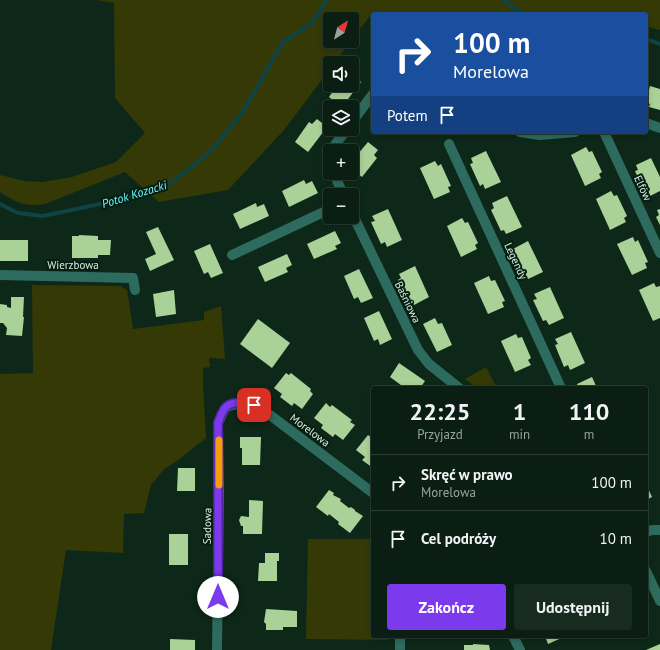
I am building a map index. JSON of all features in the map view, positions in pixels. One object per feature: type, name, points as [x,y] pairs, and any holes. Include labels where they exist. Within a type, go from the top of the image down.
[{"type":"street","points":[[359,113],[371,97]]},
{"type":"street","points":[[648,124],[660,128]]},
{"type":"street","points":[[533,134],[551,134]]},
{"type":"street","name":"Elfów","points":[[605,134],[660,253]]},
{"type":"street","points":[[336,144],[342,136]]},
{"type":"street","name":"Legendy","points":[[448,144],[560,386]]},
{"type":"street","points":[[232,256],[323,212]]},
{"type":"street","name":"Baśniowa","points":[[357,224],[418,350],[429,364],[456,386]]},
{"type":"street","name":"Wierzbowa","points":[[0,275],[133,278],[135,290]]},
{"type":"street","name":"Morelowa","points":[[228,406],[247,402],[262,409],[371,491]]},
{"type":"street","name":"Sadowa","points":[[218,650],[218,423],[224,410],[228,406]]},
{"type":"street","points":[[648,531],[660,530]]},
{"type":"street","points":[[648,575],[660,601]]},
{"type":"street","points":[[400,638],[400,650]]},
{"type":"street","points":[[514,638],[520,650]]},
{"type":"green space","points":[[96,0],[660,0],[660,30],[648,27],[648,12],[371,12],[371,15],[359,30],[359,12],[323,12],[323,48],[346,48],[339,56],[323,56],[323,78],[284,130],[228,190],[159,202],[125,172],[45,204],[32,205],[21,203],[0,192],[0,175],[25,181],[43,182],[72,177],[116,162],[145,133],[115,98],[114,3]]},
{"type":"green space","points":[[32,285],[120,286],[127,290],[133,329],[204,320],[204,312],[221,306],[225,359],[209,358],[210,367],[203,368],[206,438],[177,461],[164,469],[151,485],[144,513],[124,514],[123,553],[66,550],[51,650],[0,650],[0,374],[33,373]]},
{"type":"green space","points":[[486,367],[496,386],[474,386],[465,379]]},
{"type":"green space","points":[[308,539],[371,539],[371,638],[388,638],[388,640],[306,639]]},
{"type":"building","points":[[650,86],[660,89],[660,110],[649,107],[650,104],[648,103]]},
{"type":"building","points":[[332,92],[353,92],[347,100],[333,100],[329,97]]},
{"type":"building","points":[[317,119],[323,124],[323,132],[308,152],[295,142],[309,122],[312,124]]},
{"type":"building","points":[[368,142],[378,150],[374,155],[377,158],[362,177],[359,175],[359,153]]},
{"type":"building","points":[[586,147],[589,152],[592,151],[602,172],[599,174],[601,178],[585,186],[571,155]]},
{"type":"building","points":[[486,151],[501,182],[485,189],[483,184],[480,186],[470,164],[473,163],[471,158]]},
{"type":"building","points":[[651,158],[660,177],[660,191],[650,196],[648,191],[645,193],[635,171],[638,170],[636,165]]},
{"type":"building","points":[[435,161],[438,166],[441,164],[451,186],[448,187],[450,192],[434,199],[420,168]]},
{"type":"building","points":[[304,180],[306,184],[312,181],[318,193],[289,207],[282,191]]},
{"type":"building","points":[[611,191],[614,196],[617,195],[627,216],[624,218],[626,222],[610,230],[596,199]]},
{"type":"building","points":[[507,196],[522,227],[506,234],[504,230],[501,231],[491,210],[494,208],[492,203]]},
{"type":"building","points":[[256,203],[257,207],[264,204],[269,216],[240,229],[233,214]]},
{"type":"building","points":[[388,209],[402,240],[387,247],[385,242],[381,244],[371,222],[375,221],[372,216]]},
{"type":"building","points":[[660,209],[660,225],[656,217],[659,215],[657,210]]},
{"type":"building","points":[[462,218],[465,223],[468,222],[478,243],[475,245],[477,249],[461,257],[447,226]]},
{"type":"building","points":[[158,227],[174,260],[150,271],[145,259],[156,254],[146,232]]},
{"type":"building","points":[[335,231],[341,243],[335,246],[337,249],[314,259],[307,244]]},
{"type":"building","points":[[72,236],[98,236],[98,240],[111,240],[110,255],[98,255],[98,258],[72,258]]},
{"type":"building","points":[[633,237],[635,242],[638,240],[648,262],[645,263],[647,268],[632,275],[617,244]]},
{"type":"building","points":[[0,240],[28,240],[28,261],[0,261]]},
{"type":"building","points":[[528,241],[543,272],[528,279],[525,275],[522,276],[512,255],[515,253],[513,249]]},
{"type":"building","points":[[210,244],[223,273],[211,278],[208,272],[204,274],[194,251]]},
{"type":"building","points":[[287,254],[292,265],[286,268],[288,272],[265,282],[258,267]]},
{"type":"building","points":[[415,266],[429,297],[414,305],[411,300],[408,301],[398,280],[401,278],[399,274]]},
{"type":"building","points":[[359,269],[373,298],[361,303],[358,297],[354,299],[344,276]]},
{"type":"building","points":[[489,276],[491,281],[495,280],[505,301],[502,302],[504,307],[488,314],[474,283]]},
{"type":"building","points":[[654,283],[656,287],[660,286],[660,318],[653,321],[639,290]]},
{"type":"building","points":[[550,287],[564,318],[549,325],[546,320],[543,321],[533,300],[537,299],[534,294]]},
{"type":"building","points":[[174,290],[176,314],[156,317],[153,294]]},
{"type":"building","points":[[11,297],[24,297],[22,336],[6,335],[7,328],[3,323],[0,323],[0,304],[7,305],[7,307],[11,308]]},
{"type":"building","points":[[379,311],[392,339],[380,345],[378,339],[374,341],[364,318]]},
{"type":"building","points":[[435,318],[438,324],[442,323],[452,345],[437,352],[423,324]]},
{"type":"building","points":[[258,319],[290,343],[272,368],[240,344]]},
{"type":"building","points":[[571,332],[585,363],[570,370],[568,365],[564,367],[555,345],[558,344],[555,339]]},
{"type":"building","points":[[516,334],[518,338],[522,337],[531,358],[528,360],[531,365],[515,372],[501,341]]},
{"type":"building","points":[[399,363],[425,381],[421,386],[402,386],[390,377]]},
{"type":"building","points":[[286,373],[289,375],[291,373],[311,389],[310,391],[313,394],[302,409],[294,403],[292,406],[280,397],[282,394],[274,388]]},
{"type":"building","points":[[592,377],[596,386],[578,386],[577,384]]},
{"type":"building","points":[[326,403],[330,407],[332,405],[352,420],[350,422],[355,425],[343,440],[335,434],[333,437],[321,428],[323,425],[314,418]]},
{"type":"building","points":[[368,435],[371,437],[371,467],[362,460],[365,457],[356,450]]},
{"type":"building","points":[[240,437],[261,437],[260,465],[242,465],[242,448],[240,448]]},
{"type":"building","points":[[178,468],[195,468],[195,491],[177,491]]},
{"type":"building","points":[[648,488],[652,497],[648,499]]},
{"type":"building","points":[[329,490],[334,493],[333,495],[341,499],[340,501],[349,508],[351,507],[363,516],[350,533],[338,524],[339,522],[329,514],[328,516],[316,507]]},
{"type":"building","points":[[249,500],[263,501],[262,534],[243,534],[243,526],[241,526],[239,520],[241,516],[249,517]]},
{"type":"building","points":[[169,534],[188,534],[188,565],[169,565]]},
{"type":"building","points":[[265,553],[279,553],[279,561],[277,561],[277,581],[258,581],[259,563],[265,563]]},
{"type":"building","points":[[266,609],[297,611],[297,627],[283,627],[283,630],[266,630],[266,624],[264,622]]},
{"type":"building","points":[[546,638],[562,638],[548,644]]},
{"type":"building","points":[[170,639],[195,640],[195,650],[170,650]]},
{"type":"building","points":[[660,644],[660,650],[646,650]]},
{"type":"building","points":[[464,645],[489,645],[490,650],[464,650]]},
{"type":"waterway","name":"Potok Kozacki","points":[[0,204],[18,213],[43,216],[105,203],[168,185],[210,152],[243,112],[283,42],[312,23],[327,0]]},
{"type":"waterway","name":"Potok Kozacki","points":[[504,0],[519,12]]},
{"type":"waterway","name":"Potok Kozacki","points":[[648,40],[660,44]]},
{"type":"slow traffic","points":[[219,440],[219,485]]},
{"type":"route","points":[[218,597],[218,423],[224,410],[228,406],[247,402],[254,405]]}]
